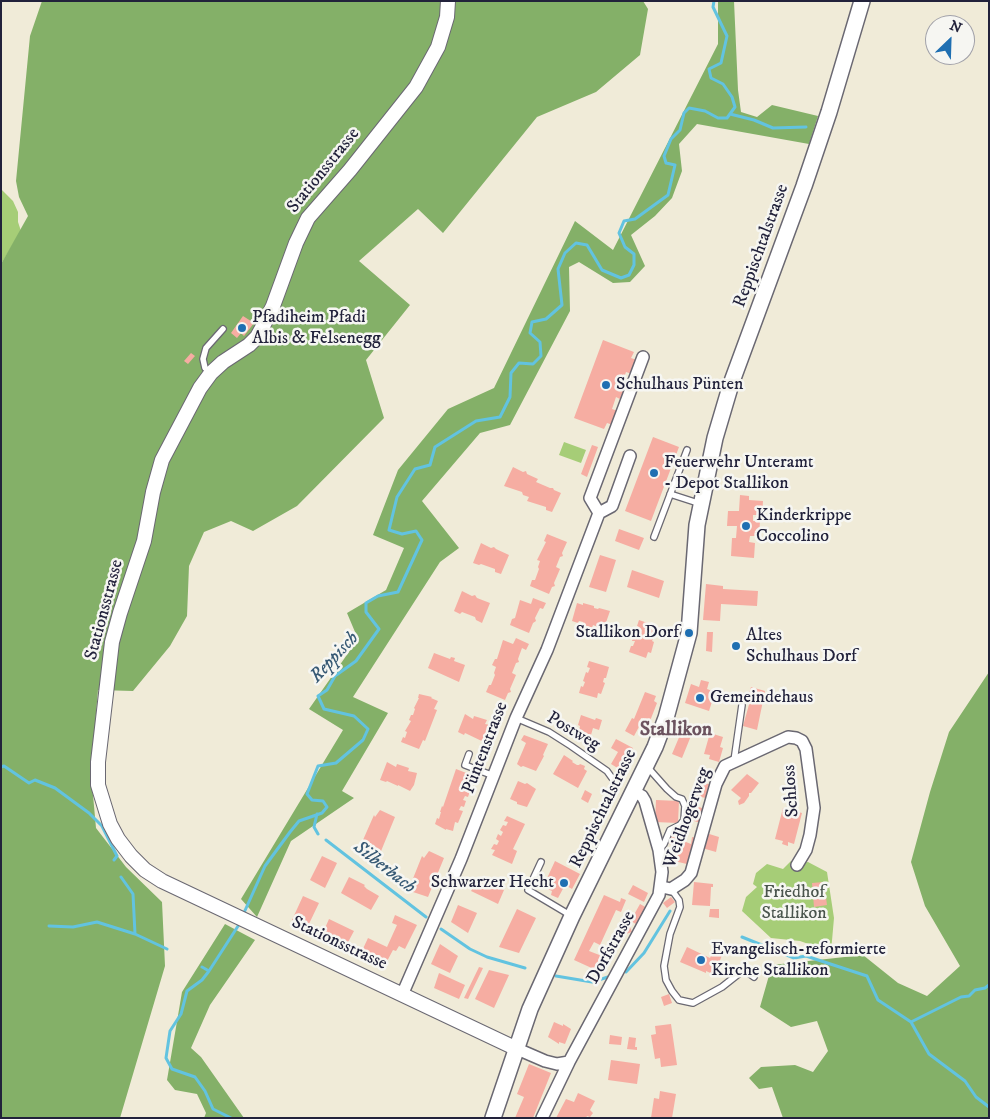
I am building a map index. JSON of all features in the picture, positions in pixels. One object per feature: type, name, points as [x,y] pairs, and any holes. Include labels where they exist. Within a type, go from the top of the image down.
[{"type":"main road","name":"Reppischtalstrasse","points":[[493,1118],[530,1008],[572,916],[655,747],[666,718],[688,633],[697,525],[715,438],[731,384],[804,186],[829,112],[862,1]]},
{"type":"street","name":"Stationsstrasse","points":[[448,1],[444,30],[427,70],[416,87],[308,218],[296,242],[273,306],[257,337],[211,373],[200,388],[171,440],[157,476],[144,541],[112,642],[99,753],[98,785],[110,824],[131,856],[145,870],[162,881],[545,1062],[557,1064],[569,1062]]},
{"type":"street","points":[[598,513],[590,498],[643,357]]},
{"type":"street","name":"Püntenstrasse","points":[[402,995],[461,859],[516,718],[547,650],[598,513],[612,506],[630,456]]},
{"type":"street","name":"Weidhogerweg","points":[[666,888],[685,880],[691,873],[716,784],[725,766],[767,748],[788,736],[802,741]]},
{"type":"street","name":"Schloss","points":[[797,865],[806,850],[814,808],[806,749],[802,741]]},
{"type":"street","name":"Dorfstrasse","points":[[542,1118],[569,1062],[666,888],[659,850],[645,802],[642,796],[633,791]]},
{"type":"lane","points":[[211,373],[205,368],[203,360],[206,348],[224,329]]},
{"type":"lane","points":[[654,537],[687,450]]},
{"type":"lane","points":[[670,494],[701,504]]},
{"type":"lane","points":[[734,761],[742,704]]},
{"type":"lane","name":"Postweg","points":[[516,718],[549,732],[607,771],[612,778]]},
{"type":"lane","points":[[469,754],[465,765],[494,776]]},
{"type":"lane","points":[[645,768],[651,771],[676,797],[682,799],[685,806],[684,820],[680,825],[670,830],[659,850]]},
{"type":"lane","points":[[541,862],[528,890],[572,916]]},
{"type":"lane","points":[[666,888],[679,900],[680,907],[670,934],[664,966],[666,980],[679,1000],[693,1003],[722,987],[741,972],[747,972],[754,976]]},
{"type":"green space","points":[[42,1],[643,1],[648,9],[640,55],[596,92],[537,117],[443,233],[418,209],[359,261],[410,305],[366,360],[384,418],[297,506],[253,531],[231,521],[204,532],[189,566],[187,616],[170,646],[133,691],[98,690],[91,773],[96,828],[126,867],[162,902],[165,966],[120,1118],[1,1118],[1,264],[28,216],[19,197],[16,181],[30,36]]},
{"type":"green space","points":[[718,1],[734,1],[738,90],[741,112],[757,117],[772,105],[818,116],[809,144],[697,124],[679,144],[682,171],[672,198],[655,216],[631,235],[645,266],[630,282],[613,283],[579,262],[569,267],[570,311],[510,425],[480,433],[422,501],[459,548],[440,562],[353,697],[388,713],[342,791],[354,798],[291,841],[257,917],[241,899],[343,730],[309,709],[358,639],[347,613],[386,590],[404,548],[373,535],[398,470],[448,409],[494,388],[575,221],[613,250],[718,44]]},
{"type":"green space","points":[[1,189],[13,201],[18,212],[18,222],[21,231],[1,264]]},
{"type":"green space","points":[[564,442],[586,450],[581,463],[559,455]]},
{"type":"green space","points":[[989,672],[989,1118],[783,1118],[772,1087],[759,1089],[749,1078],[761,1067],[795,1065],[813,1072],[828,1051],[817,1021],[791,1027],[760,1007],[772,965],[863,955],[898,983],[927,996],[960,966],[925,906],[911,862],[949,732]]},
{"type":"green space","name":"Friedhof Stallikon","points":[[791,861],[795,864],[808,862],[827,872],[834,918],[831,952],[800,941],[771,938],[742,911],[746,897],[757,887],[753,884],[756,873],[767,864],[783,869]]},
{"type":"green space","points":[[225,924],[255,940],[210,1005],[191,1048],[201,1057],[244,1118],[204,1118],[206,1113],[197,1094],[175,1090],[167,1080],[182,992]]},
{"type":"building","name":"Pfadiheim Pfadi Albis & Felsenegg","points":[[243,316],[254,323],[244,336],[241,333],[237,338],[231,333]]},
{"type":"building","name":"Schulhaus Pünten","points":[[603,340],[634,352],[631,358],[637,360],[632,374],[626,372],[622,383],[628,386],[622,400],[616,397],[612,409],[618,411],[613,425],[607,423],[604,429],[574,418]]},
{"type":"building","points":[[191,353],[195,356],[188,364],[184,361]]},
{"type":"building","points":[[653,437],[679,447],[651,521],[625,511]]},
{"type":"building","points":[[592,445],[598,447],[587,477],[581,474]]},
{"type":"building","points":[[513,467],[523,472],[526,471],[527,474],[538,479],[536,482],[561,493],[552,512],[546,510],[546,507],[527,501],[529,497],[523,495],[522,492],[504,486]]},
{"type":"building","name":"Kinderkrippe Coccolino","points":[[740,495],[749,496],[749,500],[763,501],[762,515],[753,515],[753,521],[760,521],[759,536],[750,536],[749,542],[755,543],[754,558],[731,556],[732,538],[736,538],[737,526],[727,526],[728,511],[739,511]]},
{"type":"building","points":[[619,529],[644,538],[639,550],[615,541]]},
{"type":"building","points":[[547,534],[567,542],[562,553],[563,556],[560,557],[556,567],[560,569],[554,583],[555,586],[552,587],[549,594],[530,586],[532,580],[535,580],[539,569],[540,561],[537,560],[546,542],[544,541]]},
{"type":"building","points":[[481,543],[509,555],[501,574],[495,572],[495,569],[473,563]]},
{"type":"building","points":[[600,555],[616,560],[606,592],[589,587]]},
{"type":"building","points":[[632,570],[664,581],[659,598],[627,587]]},
{"type":"building","name":"Altes Schulhaus Dorf","points":[[706,584],[723,586],[723,589],[758,591],[757,606],[721,604],[720,621],[703,620]]},
{"type":"building","points":[[462,591],[490,603],[482,623],[476,620],[475,617],[454,611]]},
{"type":"building","points":[[533,598],[546,603],[543,609],[540,608],[535,618],[536,621],[533,623],[529,633],[510,625],[512,619],[515,618],[520,600],[531,604]]},
{"type":"building","points":[[577,603],[610,611],[603,631],[593,625],[592,628],[583,625],[583,622],[572,621]]},
{"type":"building","points":[[639,620],[659,627],[652,641],[654,642],[651,653],[648,652],[646,658],[629,652],[635,641],[632,641],[635,631],[638,632]]},
{"type":"building","points":[[707,632],[713,632],[712,652],[706,651]]},
{"type":"building","points":[[516,638],[529,644],[526,650],[522,648],[518,659],[519,662],[516,663],[512,673],[516,675],[510,689],[511,692],[508,693],[505,700],[486,692],[495,675],[496,667],[492,665],[495,659],[497,659],[503,640],[513,644]]},
{"type":"building","points":[[434,653],[450,659],[451,657],[455,658],[454,661],[465,665],[459,682],[428,668]]},
{"type":"building","points":[[589,661],[609,667],[606,678],[604,678],[603,682],[605,683],[601,694],[598,693],[597,698],[579,693],[581,686],[583,687],[585,682],[583,681],[586,672],[588,673],[590,668],[587,667]]},
{"type":"building","name":"Gemeindehaus","points":[[701,680],[709,682],[707,689],[715,692],[709,711],[685,703],[691,684],[699,687]]},
{"type":"building","points":[[751,687],[765,691],[757,730],[743,726],[750,701],[747,700]]},
{"type":"building","points":[[645,692],[656,696],[654,701],[657,703],[650,721],[641,718],[641,723],[634,736],[625,731],[632,718],[634,719]]},
{"type":"building","points":[[419,694],[432,697],[438,701],[434,709],[437,710],[425,741],[423,740],[419,749],[401,742],[403,737],[405,738],[407,732],[405,731],[411,721],[409,720],[411,715],[413,715]]},
{"type":"building","points":[[465,714],[473,719],[474,716],[487,720],[485,724],[495,726],[488,744],[465,733],[464,735],[458,732]]},
{"type":"building","points":[[581,715],[595,720],[596,718],[602,720],[599,730],[593,728],[591,735],[579,731],[580,726],[578,725]]},
{"type":"building","points":[[683,728],[693,731],[682,758],[672,754]]},
{"type":"building","points":[[710,733],[723,737],[720,747],[723,748],[719,762],[709,759],[710,755],[704,754]]},
{"type":"building","points":[[524,735],[548,744],[536,771],[517,764],[526,743],[521,740]]},
{"type":"building","points":[[616,739],[633,748],[627,757],[631,760],[624,772],[611,764],[618,752],[611,748]]},
{"type":"building","points":[[564,755],[577,765],[585,766],[584,769],[587,771],[578,788],[553,774]]},
{"type":"building","points":[[387,762],[396,767],[397,764],[409,768],[408,771],[417,773],[414,785],[410,791],[398,785],[380,780]]},
{"type":"building","points":[[787,765],[795,768],[791,777],[784,774]]},
{"type":"building","points":[[456,769],[474,776],[469,784],[472,785],[468,797],[465,796],[463,800],[466,801],[464,807],[461,806],[459,810],[463,811],[458,823],[455,822],[453,831],[446,830],[435,824],[437,818],[439,819]]},
{"type":"building","points":[[747,774],[759,783],[749,793],[744,803],[739,805],[738,801],[741,798],[731,790]]},
{"type":"building","points":[[518,781],[527,783],[536,789],[527,807],[517,804],[517,802],[510,799]]},
{"type":"building","points":[[697,781],[712,785],[709,799],[694,795]]},
{"type":"building","points":[[585,790],[592,794],[588,803],[581,799]]},
{"type":"building","points":[[656,800],[679,801],[678,823],[655,822]]},
{"type":"building","points":[[691,805],[706,809],[701,823],[687,819]]},
{"type":"building","points":[[783,808],[802,813],[794,844],[788,842],[788,846],[782,844],[783,841],[775,839]]},
{"type":"building","points":[[380,810],[395,817],[379,856],[365,850],[365,841],[363,840],[374,815],[375,817]]},
{"type":"building","points":[[507,816],[525,824],[513,849],[517,851],[512,864],[492,855],[495,850],[491,849],[499,841],[496,839],[498,834],[501,836],[503,832],[500,830],[503,825],[506,826],[508,822],[504,821]]},
{"type":"building","points":[[706,833],[719,837],[716,852],[702,848]]},
{"type":"building","points":[[671,836],[691,844],[692,837],[697,838],[691,865],[670,860],[674,846],[669,844]]},
{"type":"building","points":[[429,851],[444,858],[428,897],[413,892],[414,882],[412,881],[422,856],[424,858]]},
{"type":"building","points":[[322,856],[337,863],[325,888],[310,880]]},
{"type":"building","points":[[555,861],[580,874],[572,889],[565,885],[558,898],[551,895],[552,891],[543,887]]},
{"type":"building","points":[[349,877],[365,885],[367,889],[379,896],[371,910],[341,893]]},
{"type":"building","points":[[479,879],[504,890],[498,904],[471,891]]},
{"type":"building","points":[[694,882],[713,884],[713,887],[711,887],[710,906],[692,905]]},
{"type":"building","points":[[824,882],[827,905],[814,907],[812,883]]},
{"type":"building","points":[[633,885],[648,893],[644,902],[628,894]]},
{"type":"building","points":[[604,895],[620,902],[621,898],[626,900],[621,912],[616,910],[600,945],[594,942],[589,951],[607,956],[604,964],[600,962],[596,970],[574,960]]},
{"type":"building","points":[[303,896],[319,903],[307,928],[292,920]]},
{"type":"building","points":[[671,897],[675,902],[667,908],[663,903]]},
{"type":"building","points":[[640,904],[649,909],[639,926],[631,921],[630,927],[632,932],[623,935],[620,924],[622,920],[631,920]]},
{"type":"building","points":[[458,905],[477,913],[468,933],[451,922]]},
{"type":"building","points":[[517,909],[536,918],[519,953],[499,947]]},
{"type":"building","points":[[710,909],[719,909],[719,918],[709,917]]},
{"type":"building","points":[[395,915],[417,925],[405,949],[399,946],[396,951],[393,950],[385,965],[361,953],[368,938],[387,947],[397,925],[392,923]]},
{"type":"building","points":[[329,919],[354,931],[346,946],[322,935]]},
{"type":"building","points":[[440,944],[458,956],[450,973],[431,964]]},
{"type":"building","name":"Evangelisch-reformierte Kirche Stallikon","points":[[687,947],[710,958],[713,952],[722,955],[719,963],[721,968],[719,973],[715,975],[706,971],[706,973],[680,962]]},
{"type":"building","points":[[479,967],[483,968],[468,999],[464,998]]},
{"type":"building","points":[[489,970],[509,975],[494,1008],[475,999]]},
{"type":"building","points":[[439,973],[465,985],[459,999],[434,988]]},
{"type":"building","points":[[669,994],[672,1003],[664,1006],[661,997]]},
{"type":"building","points":[[554,1022],[563,1026],[563,1024],[571,1029],[565,1044],[559,1042],[559,1044],[548,1037]]},
{"type":"building","points":[[671,1024],[677,1065],[661,1067],[660,1058],[655,1059],[651,1035],[656,1034],[655,1026]]},
{"type":"building","points":[[610,1035],[622,1037],[621,1045],[609,1044]]},
{"type":"building","points":[[629,1037],[636,1038],[635,1047],[637,1047],[637,1050],[627,1049]]},
{"type":"building","points":[[611,1060],[640,1064],[637,1084],[608,1080]]},
{"type":"building","points":[[529,1064],[551,1073],[533,1118],[515,1118],[524,1097],[517,1094]]},
{"type":"building","points":[[660,1091],[676,1094],[672,1118],[651,1118],[654,1098],[659,1099]]},
{"type":"building","points":[[578,1093],[595,1101],[590,1110],[593,1113],[590,1117],[556,1118],[566,1099],[574,1102]]},
{"type":"waterway","name":"Reppisch","points":[[243,915],[265,866],[290,832],[299,821],[322,813],[327,807],[323,801],[312,800],[307,794],[318,766],[336,763],[363,740],[368,729],[354,716],[324,709],[318,696],[327,690],[335,676],[356,661],[379,629],[366,612],[366,603],[378,596],[398,592],[422,540],[416,531],[402,534],[389,530],[397,497],[415,469],[430,465],[435,447],[476,421],[500,417],[510,397],[511,373],[519,363],[533,364],[541,356],[540,342],[530,333],[532,322],[546,319],[562,305],[558,269],[565,253],[576,243],[587,245],[602,270],[621,278],[629,275],[634,265],[634,254],[625,247],[619,233],[624,221],[635,219],[668,195],[675,165],[666,163],[664,156],[671,139],[680,130],[684,113],[689,108],[705,111],[718,118],[727,118],[735,107],[732,97],[723,84],[711,78],[709,69],[721,63],[727,36],[713,7],[714,1]]},
{"type":"waterway","points":[[730,114],[754,120],[773,128],[806,127]]},
{"type":"waterway","points":[[1,767],[4,766],[29,783],[35,780],[55,788],[89,813],[102,826],[117,856],[114,860]]},
{"type":"waterway","name":"Silberbach","points":[[317,814],[314,827],[318,834]]},
{"type":"waterway","name":"Silberbach","points":[[326,840],[426,917]]},
{"type":"waterway","points":[[121,877],[133,894],[135,934],[167,949]]},
{"type":"waterway","name":"Silberbach","points":[[626,972],[644,953],[670,911]]},
{"type":"waterway","points":[[49,926],[73,927],[97,922],[135,934]]},
{"type":"waterway","name":"Reppisch","points":[[231,1118],[213,1109],[205,1091],[195,1077],[172,1069],[166,1058],[170,1031],[181,1014],[187,991],[202,980],[240,923]]},
{"type":"waterway","name":"Silberbach","points":[[441,929],[470,949],[487,957],[525,968]]},
{"type":"waterway","name":"Silberbach","points":[[742,937],[794,958],[806,956],[867,976],[878,1000],[911,1022],[929,1054],[965,1081],[976,1097],[989,1107]]},
{"type":"waterway","name":"Reppisch","points":[[202,967],[209,971]]},
{"type":"waterway","name":"Silberbach","points":[[556,976],[592,982],[608,977]]},
{"type":"waterway","points":[[911,1022],[989,985]]},
{"type":"place","name":"Pfadiheim Pfadi Albis & Felsenegg","points":[[242,328]]},
{"type":"place","name":"Schulhaus Pünten","points":[[606,385]]},
{"type":"place","name":"Feuerwehr Unteramt - Depot Stallikon","points":[[654,473]]},
{"type":"place","name":"Kinderkrippe Coccolino","points":[[746,526]]},
{"type":"place","name":"Stallikon Dorf","points":[[689,633]]},
{"type":"place","name":"Altes Schulhaus Dorf","points":[[736,646]]},
{"type":"place","name":"Gemeindehaus","points":[[700,698]]},
{"type":"place","name":"Schwarzer Hecht","points":[[564,883]]},
{"type":"place","name":"Evangelisch-reformierte Kirche Stallikon","points":[[701,960]]},
{"type":"district","name":"Stallikon","points":[[676,731]]}]
